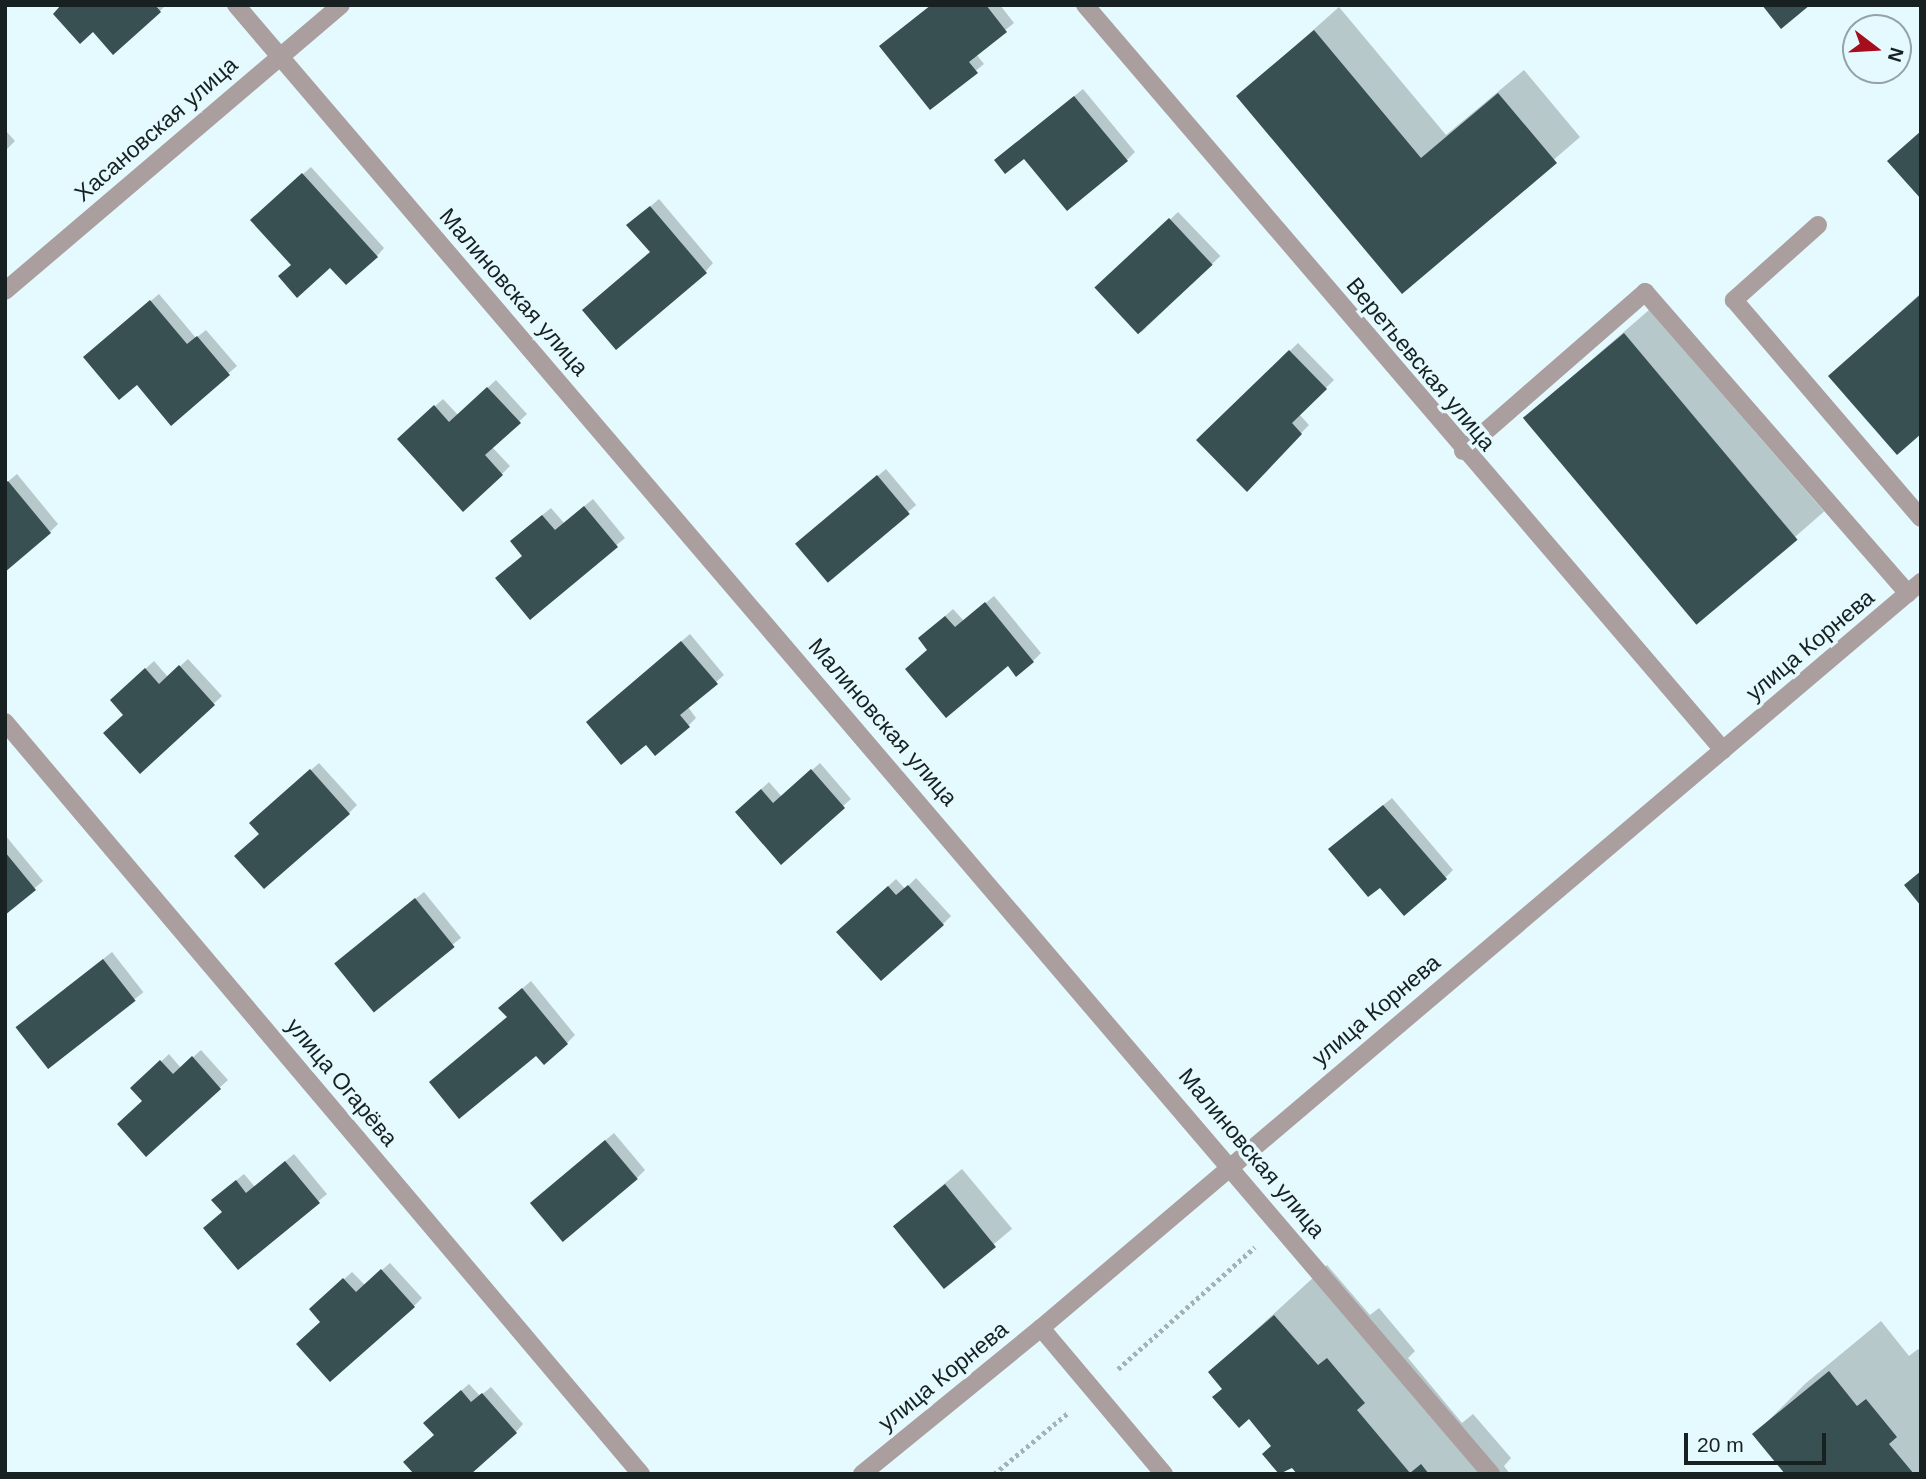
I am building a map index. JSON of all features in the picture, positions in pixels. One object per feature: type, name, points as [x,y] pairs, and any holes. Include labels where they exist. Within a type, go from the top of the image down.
[{"type":"street","name":"Малиновская улица","points":[[236,5],[1231,1164],[1491,1474]]},
{"type":"street","name":"Хасановская улица","points":[[5,291],[341,5]]},
{"type":"street","name":"Веретьевская улица","points":[[1085,5],[1463,451],[1723,750]]},
{"type":"street","points":[[1818,225],[1734,300],[1921,518]]},
{"type":"street","points":[[1463,451],[1645,292],[1914,588]]},
{"type":"street","name":"улица Корнева","points":[[862,1474],[1041,1328],[1231,1164],[1914,588]]},
{"type":"street","name":"улица Огарёва","points":[[5,722],[641,1474]]},
{"type":"street","points":[[1041,1328],[1164,1474]]},
{"type":"path","points":[[994,1474],[1094,1391],[1280,1225]]},
{"type":"building","points":[[61,5],[155,5],[161,12],[113,55],[93,32],[80,44],[53,14]]},
{"type":"building","points":[[931,5],[986,5],[1007,32],[969,62],[978,73],[930,110],[879,46]]},
{"type":"building","points":[[1762,5],[1810,5],[1781,29]]},
{"type":"building","points":[[1314,30],[1421,158],[1498,93],[1557,163],[1402,294],[1236,96]]},
{"type":"building","points":[[1074,96],[1128,161],[1067,211],[1024,159],[1005,174],[994,160]]},
{"type":"building","points":[[1921,131],[1921,199],[1887,161]]},
{"type":"building","points":[[302,173],[378,257],[346,285],[330,268],[297,298],[278,276],[291,265],[250,220]]},
{"type":"building","points":[[650,206],[707,273],[616,350],[582,310],[650,252],[626,225]]},
{"type":"building","points":[[1169,218],[1213,265],[1138,334],[1094,288]]},
{"type":"building","points":[[1921,294],[1921,434],[1897,455],[1828,376]]},
{"type":"building","points":[[150,300],[187,344],[197,336],[230,375],[171,426],[137,385],[119,400],[83,357]]},
{"type":"building","points":[[1624,333],[1798,540],[1696,625],[1523,418]]},
{"type":"building","points":[[1289,350],[1327,389],[1292,423],[1302,434],[1247,492],[1196,440]]},
{"type":"building","points":[[487,387],[521,423],[485,455],[503,475],[463,512],[397,439],[434,405],[449,422]]},
{"type":"building","points":[[877,475],[910,514],[828,583],[795,544]]},
{"type":"building","points":[[8,481],[51,533],[5,572],[5,483]]},
{"type":"building","points":[[584,506],[618,547],[530,620],[495,578],[522,556],[510,541],[542,515],[555,530]]},
{"type":"building","points":[[985,602],[1034,662],[1016,677],[1008,666],[946,718],[905,669],[927,650],[918,638],[945,616],[955,627]]},
{"type":"building","points":[[681,641],[718,684],[680,715],[690,727],[655,756],[646,745],[621,765],[586,722]]},
{"type":"building","points":[[179,665],[215,705],[140,774],[103,733],[123,715],[110,700],[145,668],[159,684]]},
{"type":"building","points":[[310,769],[350,814],[264,889],[234,856],[259,834],[249,823]]},
{"type":"building","points":[[811,769],[845,808],[781,865],[735,812],[761,789],[773,803]]},
{"type":"building","points":[[1383,805],[1447,879],[1404,916],[1380,888],[1368,897],[1328,849]]},
{"type":"building","points":[[5,852],[36,890],[5,915]]},
{"type":"building","points":[[1921,871],[1921,906],[1904,885]]},
{"type":"building","points":[[908,885],[944,925],[881,981],[836,932],[888,886],[896,895]]},
{"type":"building","points":[[415,898],[455,947],[374,1012],[334,963]]},
{"type":"building","points":[[103,959],[136,1001],[48,1069],[16,1027]]},
{"type":"building","points":[[522,988],[568,1044],[544,1065],[536,1056],[459,1119],[429,1082],[507,1017],[498,1008]]},
{"type":"building","points":[[192,1056],[221,1089],[146,1157],[117,1124],[142,1101],[130,1088],[160,1060],[173,1074]]},
{"type":"building","points":[[605,1140],[638,1179],[563,1242],[530,1203]]},
{"type":"building","points":[[285,1161],[320,1203],[238,1270],[203,1228],[222,1212],[211,1200],[236,1180],[246,1193]]},
{"type":"building","points":[[945,1184],[996,1247],[944,1289],[893,1226]]},
{"type":"building","points":[[381,1269],[415,1307],[330,1382],[296,1344],[320,1322],[309,1309],[343,1278],[356,1292]]},
{"type":"building","points":[[1274,1315],[1318,1365],[1327,1358],[1365,1403],[1357,1410],[1410,1473],[1421,1464],[1429,1474],[1297,1474],[1292,1468],[1279,1474],[1262,1454],[1271,1446],[1249,1419],[1239,1428],[1212,1397],[1222,1389],[1208,1372]]},
{"type":"building","points":[[1829,1371],[1857,1406],[1866,1399],[1897,1437],[1889,1444],[1914,1474],[1785,1474],[1752,1434]]},
{"type":"building","points":[[461,1390],[471,1402],[482,1393],[517,1433],[471,1474],[414,1474],[403,1462],[434,1435],[423,1423]]}]
